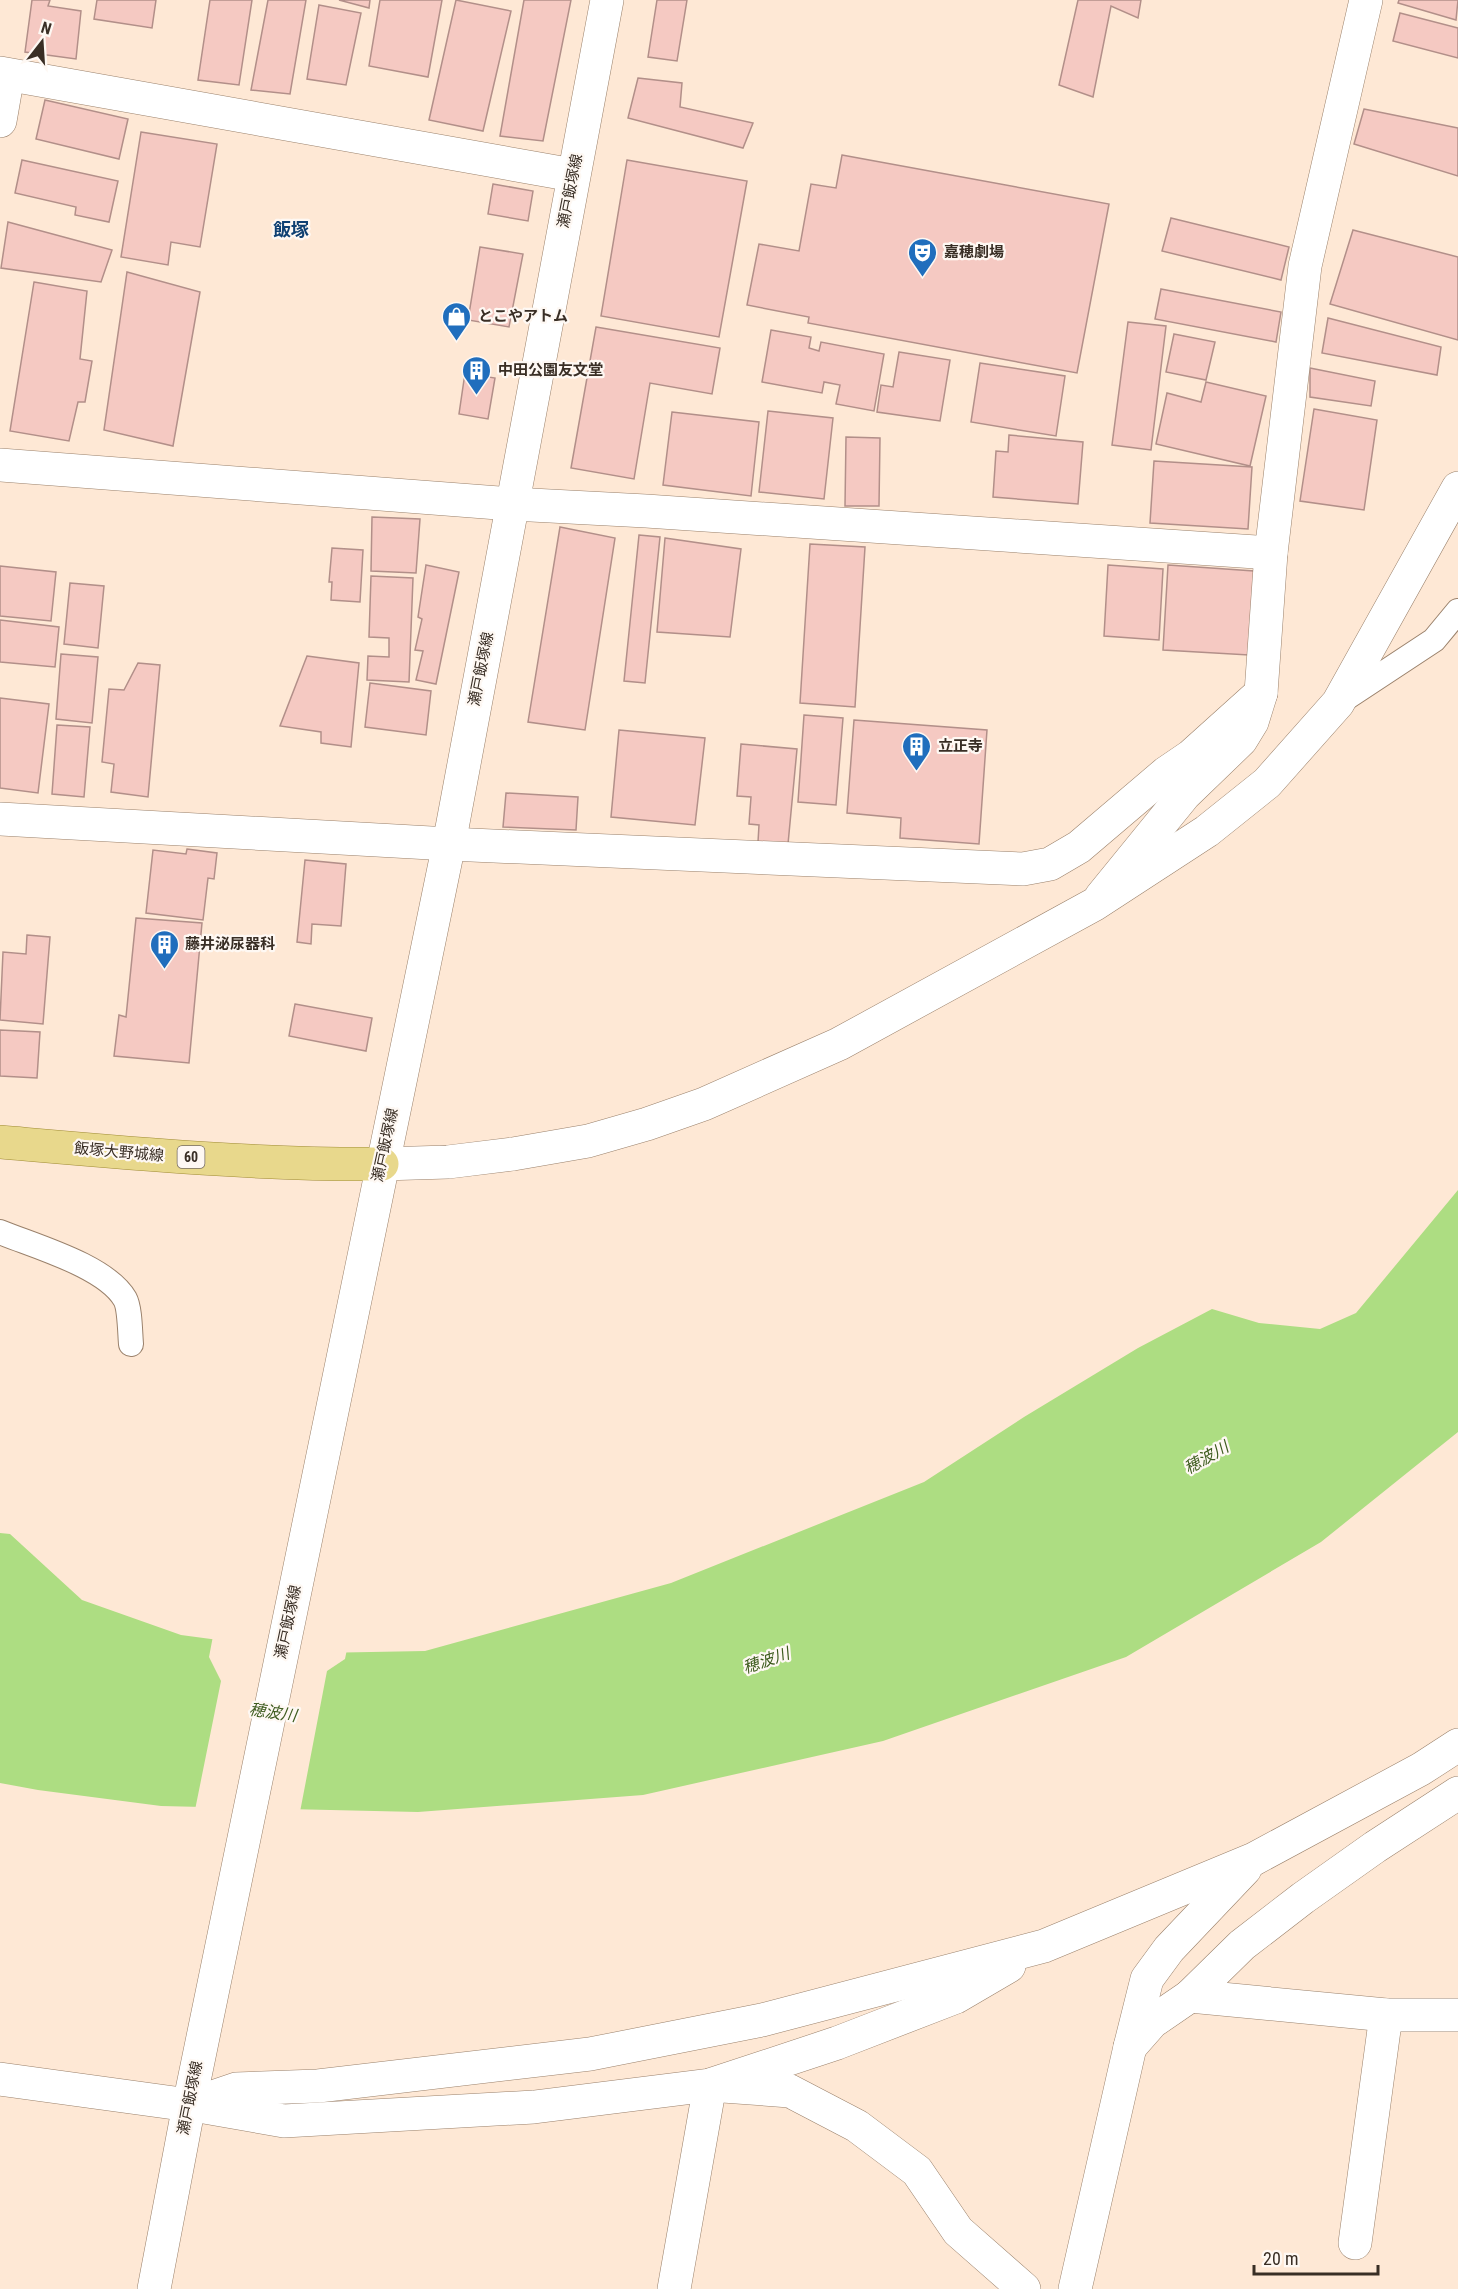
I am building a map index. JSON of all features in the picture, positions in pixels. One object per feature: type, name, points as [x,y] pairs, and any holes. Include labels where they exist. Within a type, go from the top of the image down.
[{"type":"main road","name":"飯塚大野城線","points":[[0,1142],[133,1154],[318,1165],[382,1164]]},
{"type":"street","name":"瀬戸飯塚線","points":[[154,2289],[189,2104],[448,844],[607,0]]},
{"type":"street","points":[[1095,904],[1184,795],[1241,740],[1252,722],[1261,693],[1271,553],[1305,266],[1366,0]]},
{"type":"street","points":[[0,121],[4,74],[573,175]]},
{"type":"street","points":[[0,465],[512,504],[1271,553]]},
{"type":"street","points":[[382,1164],[448,1162],[588,1141],[704,1104],[838,1044],[1095,904],[1207,831],[1267,783],[1338,703],[1458,488]]},
{"type":"street","points":[[0,819],[448,844],[1023,869],[1050,864],[1079,848],[1166,773],[1191,756],[1261,693]]},
{"type":"street","points":[[0,2079],[189,2104],[284,2121],[534,2107],[710,2085],[837,2043],[956,1997],[1044,1946],[1254,1859],[1421,1769],[1458,1745]]},
{"type":"street","points":[[1130,2047],[1152,2022],[1190,1996],[1242,1945],[1303,1898],[1458,1792]]},
{"type":"street","points":[[1075,2289],[1147,1979],[1169,1948],[1254,1859]]},
{"type":"street","points":[[189,2104],[236,2089],[318,2086],[590,2054],[762,2020],[1044,1946]]},
{"type":"street","points":[[1190,1996],[1386,2015],[1458,2015]]},
{"type":"street","points":[[1355,2243],[1386,2015]]},
{"type":"street","points":[[674,2289],[710,2085]]},
{"type":"street","points":[[710,2085],[790,2091],[857,2126],[917,2171],[958,2231],[1024,2289]]},
{"type":"lane","points":[[1338,703],[1434,640],[1458,612]]},
{"type":"lane","points":[[0,1232],[91,1269],[115,1286],[126,1300],[131,1344]]},
{"type":"water","name":"穂波川","points":[[1458,1190],[1458,1432],[1321,1542],[1126,1657],[883,1741],[643,1795],[418,1812],[161,1806],[0,1783],[0,1533],[10,1534],[82,1600],[181,1635],[317,1653],[425,1651],[671,1583],[924,1482],[1024,1417],[1138,1348],[1212,1309],[1259,1323],[1320,1329],[1356,1313]]},
{"type":"pier","points":[[213,1636],[318,1650],[347,1649],[345,1659],[327,1671],[300,1812],[195,1810],[221,1681],[209,1657]]},
{"type":"building","points":[[32,0],[50,0],[48,6],[81,11],[76,59],[25,52]]},
{"type":"building","points":[[97,0],[156,0],[152,28],[94,19]]},
{"type":"building","points":[[210,0],[252,0],[239,85],[198,80]]},
{"type":"building","points":[[268,0],[306,0],[290,94],[251,90]]},
{"type":"building","points":[[339,0],[370,0],[369,8]]},
{"type":"building","points":[[380,0],[442,0],[428,77],[369,66]]},
{"type":"building","points":[[456,0],[511,11],[483,131],[429,120]]},
{"type":"building","points":[[524,0],[571,0],[543,141],[500,136]]},
{"type":"building","points":[[657,0],[687,0],[677,61],[648,57]]},
{"type":"building","points":[[1078,0],[1141,0],[1138,18],[1111,6],[1093,97],[1059,85]]},
{"type":"building","points":[[1399,0],[1458,0],[1456,20],[1398,3]]},
{"type":"building","points":[[319,5],[361,13],[346,85],[307,79]]},
{"type":"building","points":[[1400,13],[1458,28],[1458,58],[1393,41]]},
{"type":"building","points":[[638,78],[682,83],[680,107],[753,123],[743,148],[628,118]]},
{"type":"building","points":[[45,100],[128,119],[119,159],[36,139]]},
{"type":"building","points":[[1364,109],[1458,128],[1458,176],[1354,144]]},
{"type":"building","points":[[141,132],[217,144],[200,247],[171,242],[168,265],[121,257]]},
{"type":"building","name":"嘉穂劇場","points":[[842,155],[1109,204],[1077,373],[808,323],[809,317],[747,305],[759,244],[799,251],[811,184],[836,188]]},
{"type":"building","points":[[22,160],[118,181],[109,222],[75,215],[76,207],[15,193]]},
{"type":"building","points":[[627,160],[747,181],[719,337],[601,316]]},
{"type":"building","points":[[493,184],[533,191],[528,221],[488,214]]},
{"type":"building","points":[[1171,218],[1289,247],[1281,280],[1162,251]]},
{"type":"building","points":[[8,222],[112,250],[101,282],[1,268]]},
{"type":"building","points":[[1353,230],[1458,257],[1458,340],[1330,304]]},
{"type":"building","points":[[480,247],[523,254],[509,327],[468,320]]},
{"type":"building","points":[[127,272],[200,292],[173,446],[104,430]]},
{"type":"building","points":[[34,282],[87,291],[80,359],[92,361],[85,402],[78,402],[69,441],[10,431]]},
{"type":"building","points":[[1161,289],[1281,312],[1276,342],[1155,319]]},
{"type":"building","points":[[1328,318],[1441,347],[1437,375],[1322,353]]},
{"type":"building","points":[[1128,322],[1166,326],[1151,450],[1112,445]]},
{"type":"building","points":[[596,327],[720,348],[712,394],[650,383],[634,479],[571,468]]},
{"type":"building","points":[[771,330],[811,337],[809,348],[819,351],[821,342],[884,354],[874,411],[836,404],[840,385],[824,382],[822,393],[762,382]]},
{"type":"building","points":[[1174,334],[1215,342],[1206,380],[1166,372]]},
{"type":"building","points":[[899,352],[950,360],[940,421],[877,412],[881,385],[893,387]]},
{"type":"building","points":[[980,363],[1065,376],[1056,436],[971,422]]},
{"type":"building","points":[[1310,368],[1375,381],[1371,406],[1310,397]]},
{"type":"building","name":"中田公園友文堂","points":[[465,373],[495,378],[488,419],[459,414]]},
{"type":"building","points":[[1206,382],[1266,396],[1250,466],[1156,444],[1167,393],[1201,402]]},
{"type":"building","points":[[1314,409],[1377,420],[1364,510],[1300,501]]},
{"type":"building","points":[[768,411],[833,418],[824,499],[759,492]]},
{"type":"building","points":[[672,412],[759,422],[751,496],[663,485]]},
{"type":"building","points":[[1009,435],[1083,442],[1078,504],[993,497],[996,451],[1008,452]]},
{"type":"building","points":[[846,437],[880,438],[879,506],[845,506]]},
{"type":"building","points":[[1154,461],[1252,467],[1248,529],[1150,523]]},
{"type":"building","points":[[372,517],[420,519],[416,573],[371,571]]},
{"type":"building","points":[[560,527],[615,538],[585,730],[528,722]]},
{"type":"building","points":[[639,535],[660,537],[645,683],[624,681]]},
{"type":"building","points":[[665,538],[741,549],[730,637],[657,632]]},
{"type":"building","points":[[810,544],[865,547],[855,707],[800,703]]},
{"type":"building","points":[[332,548],[363,550],[360,602],[331,600],[332,582],[329,582]]},
{"type":"building","points":[[426,565],[459,572],[436,684],[416,680],[423,651],[415,650],[422,619],[418,617]]},
{"type":"building","points":[[1108,565],[1163,569],[1159,640],[1104,636]]},
{"type":"building","points":[[1168,565],[1254,571],[1249,655],[1163,650]]},
{"type":"building","points":[[0,566],[56,572],[51,621],[0,616]]},
{"type":"building","points":[[371,576],[413,578],[409,682],[367,680],[368,656],[389,657],[389,638],[369,637]]},
{"type":"building","points":[[70,583],[104,586],[98,648],[64,644]]},
{"type":"building","points":[[0,620],[59,627],[55,667],[0,662]]},
{"type":"building","points":[[61,654],[98,657],[92,723],[56,719]]},
{"type":"building","points":[[307,656],[359,663],[351,747],[321,743],[321,732],[280,726]]},
{"type":"building","points":[[138,663],[160,665],[148,797],[111,792],[114,764],[102,762],[109,689],[124,690]]},
{"type":"building","points":[[370,683],[431,691],[426,735],[365,727]]},
{"type":"building","points":[[0,698],[49,704],[38,793],[0,788]]},
{"type":"building","points":[[804,715],[843,718],[836,805],[798,802]]},
{"type":"building","name":"立正寺","points":[[854,720],[987,730],[979,844],[900,838],[901,818],[847,813]]},
{"type":"building","points":[[57,725],[90,727],[84,797],[52,794]]},
{"type":"building","points":[[619,730],[705,738],[695,825],[611,817]]},
{"type":"building","points":[[741,744],[797,749],[788,844],[758,842],[759,825],[749,824],[751,797],[737,796]]},
{"type":"building","points":[[506,793],[578,797],[576,830],[503,827]]},
{"type":"building","points":[[187,849],[217,853],[214,879],[208,878],[203,920],[146,913],[153,850],[186,854]]},
{"type":"building","points":[[305,860],[346,864],[341,926],[312,924],[311,944],[297,942]]},
{"type":"building","name":"藤井泌尿器科","points":[[136,918],[202,923],[189,1063],[114,1056],[119,1015],[126,1017]]},
{"type":"building","points":[[27,935],[50,937],[43,1024],[0,1020],[3,952],[26,954]]},
{"type":"building","points":[[295,1004],[372,1018],[366,1051],[289,1036]]},
{"type":"building","points":[[0,1030],[40,1032],[37,1078],[0,1076]]},
{"type":"place","name":"嘉穂劇場","points":[[923,278]]},
{"type":"place","name":"とこやアトム","points":[[457,342]]},
{"type":"place","name":"中田公園友文堂","points":[[477,396]]},
{"type":"place","name":"立正寺","points":[[917,772]]},
{"type":"place","name":"藤井泌尿器科","points":[[164,970]]},
{"type":"district","name":"飯塚","points":[[291,230]]}]
